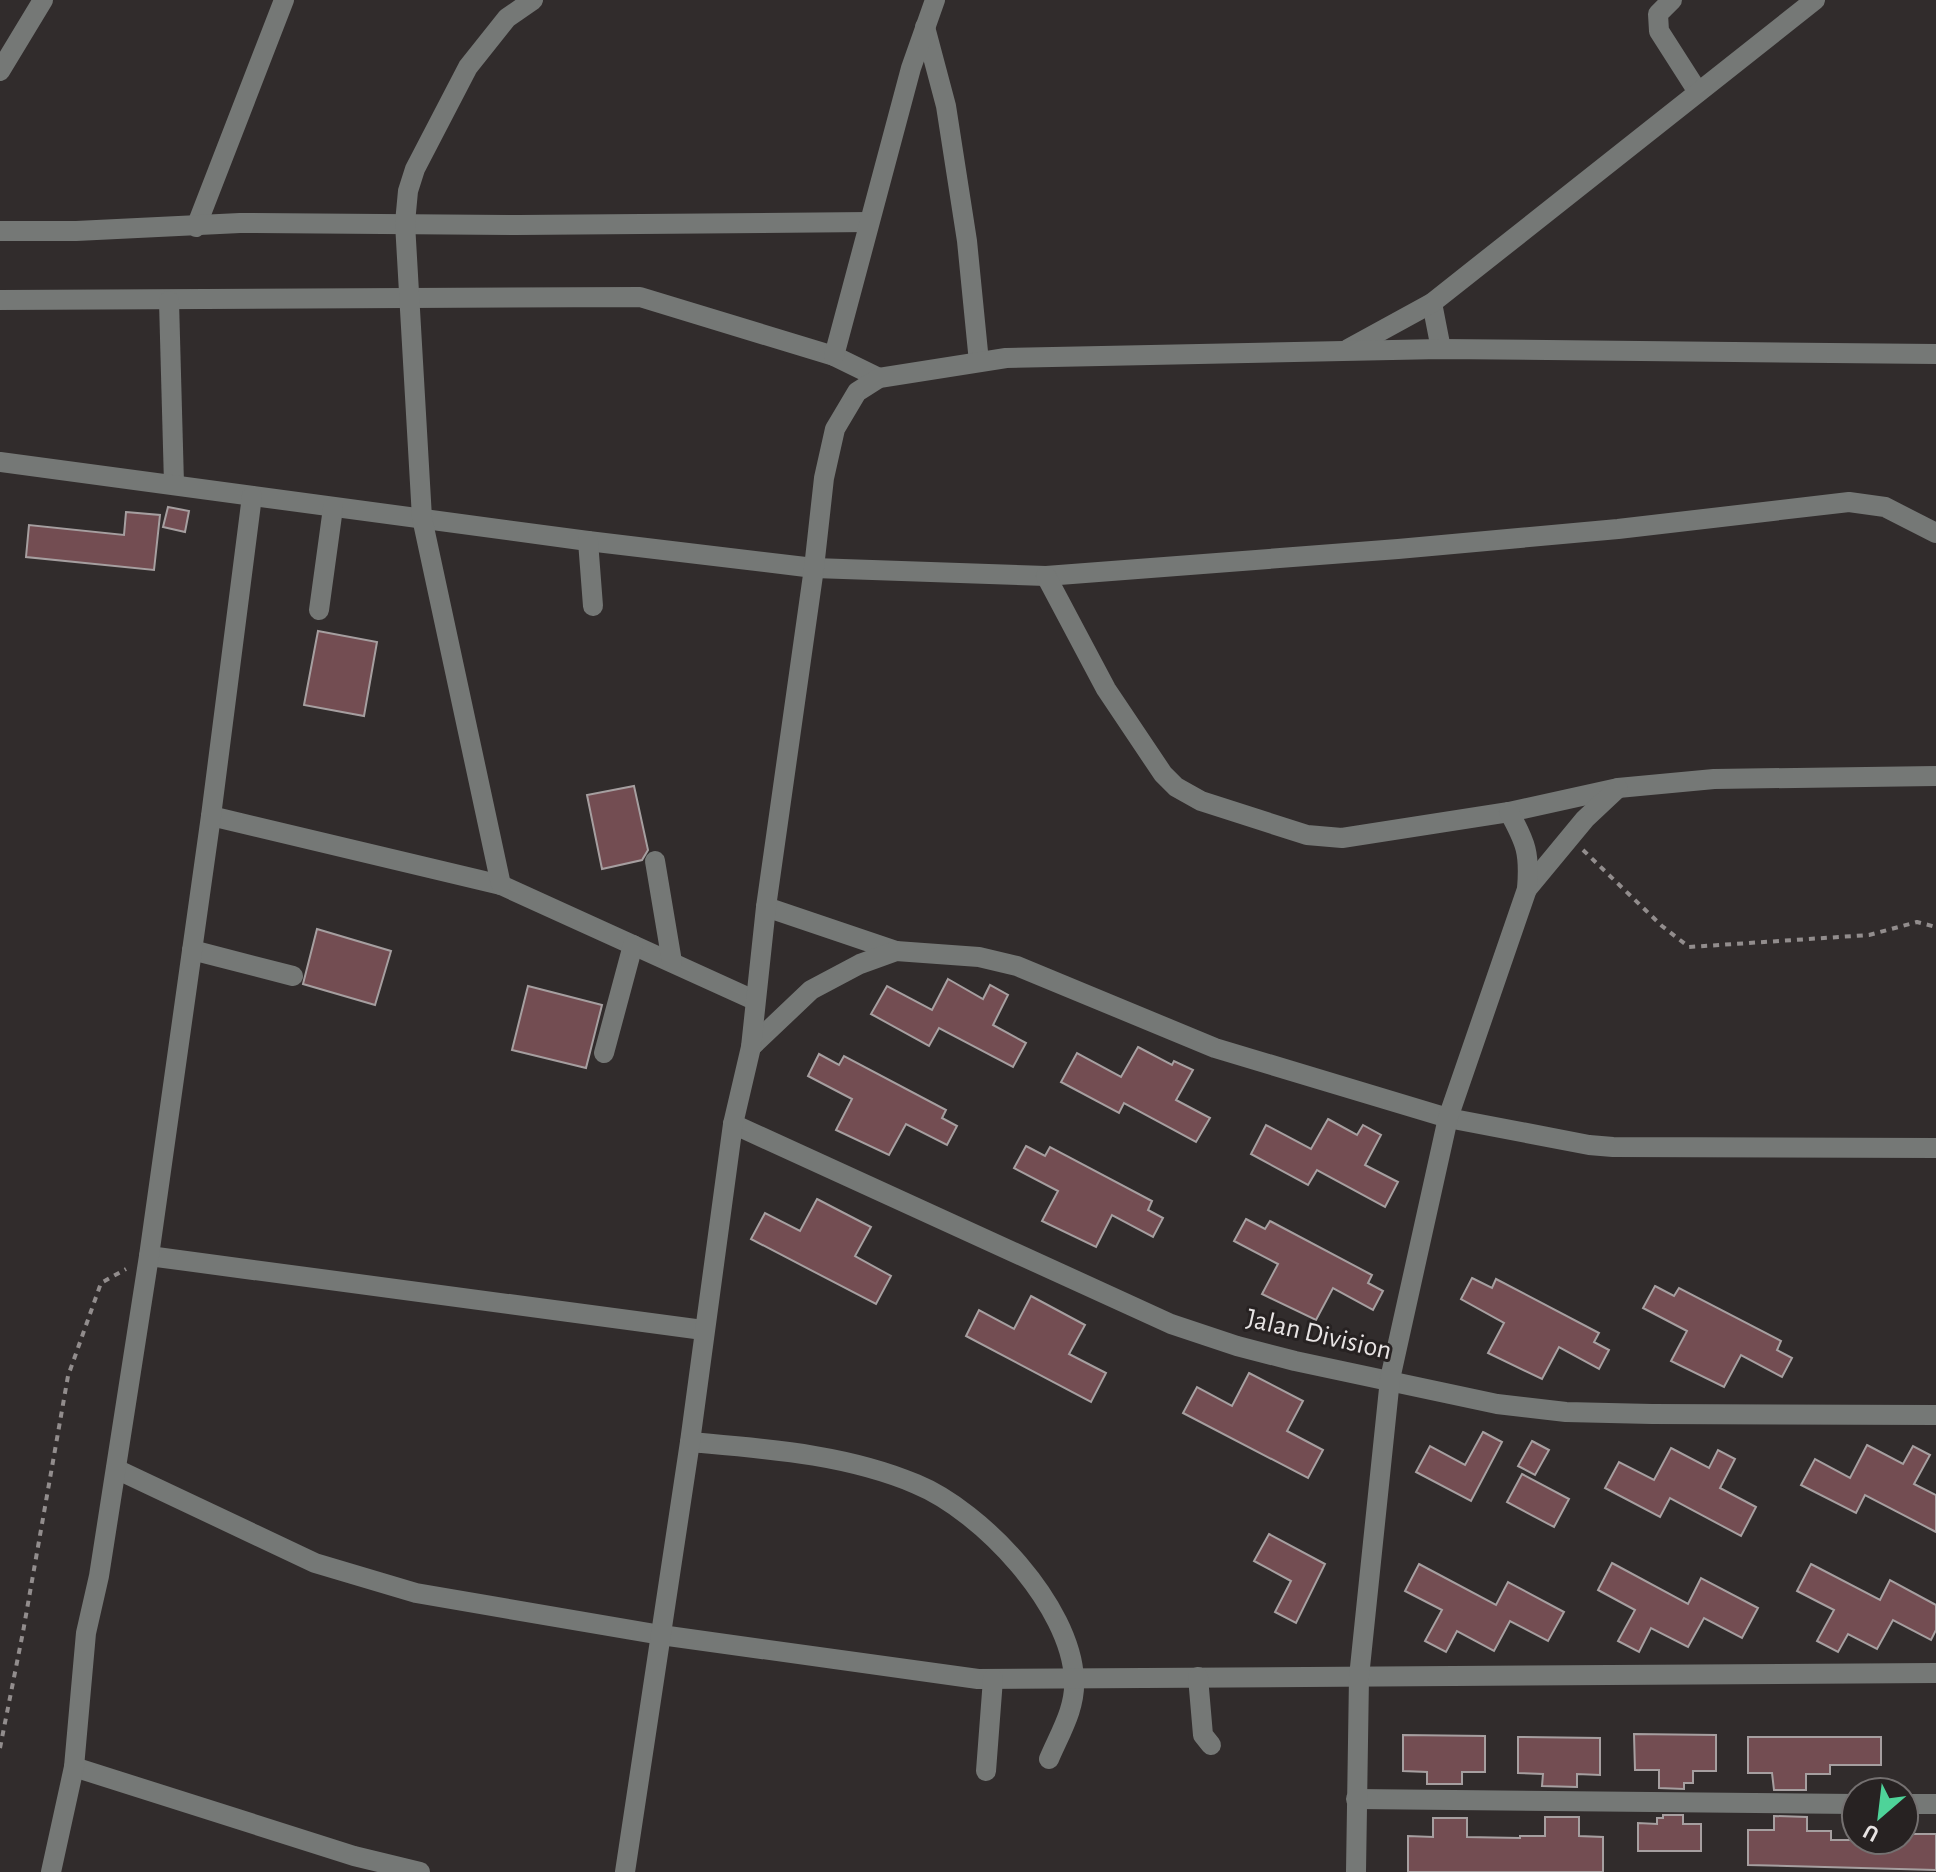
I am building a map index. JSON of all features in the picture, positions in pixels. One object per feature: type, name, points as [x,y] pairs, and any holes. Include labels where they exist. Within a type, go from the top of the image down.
[{"type":"street","points":[[0,71],[43,0]]},
{"type":"street","points":[[196,227],[284,0]]},
{"type":"street","points":[[501,885],[422,518],[405,223],[408,191],[415,169],[468,67],[507,18],[533,0]]},
{"type":"street","points":[[834,356],[911,68],[935,0]]},
{"type":"street","points":[[1672,0],[1658,14],[1659,31],[1698,92]]},
{"type":"street","points":[[1345,351],[1432,303],[1815,0]]},
{"type":"street","points":[[925,27],[946,106],[967,241],[979,362]]},
{"type":"street","points":[[0,231],[196,227],[240,223],[518,225],[869,222]]},
{"type":"street","points":[[0,300],[640,297],[834,356],[879,378]]},
{"type":"street","points":[[169,301],[174,484]]},
{"type":"street","points":[[1432,303],[1441,349]]},
{"type":"street","points":[[625,1872],[690,1442],[733,1124],[751,1047],[754,1000],[824,478],[835,429],[857,392],[879,378],[1006,358],[1441,349],[1936,354]]},
{"type":"street","points":[[0,462],[333,508],[814,568],[1046,576],[1618,529],[1849,502],[1885,507],[1936,533]]},
{"type":"street","points":[[51,1872],[74,1767],[86,1633],[99,1576],[149,1256],[252,496]]},
{"type":"street","points":[[319,610],[333,508]]},
{"type":"street","points":[[588,541],[593,606]]},
{"type":"street","points":[[1046,576],[1106,689],[1163,774],[1188,795],[1307,835],[1326,838],[1509,812],[1618,788],[1714,779],[1936,776]]},
{"type":"street","points":[[1527,889],[1585,819],[1618,788]]},
{"type":"street","points":[[1356,1872],[1359,1677],[1390,1379],[1448,1118],[1527,889],[1529,862],[1525,841],[1509,812]]},
{"type":"street","points":[[211,816],[501,885],[754,1000]]},
{"type":"street","points":[[655,861],[672,962]]},
{"type":"street","points":[[766,907],[896,951],[979,957],[1017,966],[1215,1048],[1448,1118],[1613,1147],[1936,1148]]},
{"type":"street","points":[[604,1053],[633,945]]},
{"type":"street","points":[[192,950],[293,976]]},
{"type":"street","points":[[751,1047],[811,990],[836,974],[896,951]]},
{"type":"street","name":"Jalan Division","points":[[733,1124],[1171,1324],[1251,1350],[1497,1404],[1566,1412],[1936,1415]]},
{"type":"street","points":[[149,1256],[703,1330]]},
{"type":"street","points":[[690,1442],[791,1452],[859,1465],[918,1484],[959,1509],[992,1537],[1024,1570],[1050,1605],[1067,1638],[1075,1678],[1070,1712],[1049,1759]]},
{"type":"street","points":[[116,1469],[315,1563],[416,1593],[661,1635],[962,1677],[1936,1673]]},
{"type":"street","points":[[1198,1677],[1203,1735],[1211,1745]]},
{"type":"street","points":[[986,1771],[993,1679]]},
{"type":"street","points":[[74,1767],[354,1856],[420,1872]]},
{"type":"street","points":[[1356,1799],[1840,1804]]},
{"type":"path","points":[[1571,838],[1662,926],[1689,947],[1869,935],[1917,922],[1936,927]]},
{"type":"path","points":[[0,1748],[68,1376],[101,1283],[149,1256]]},
{"type":"building","points":[[168,507],[189,511],[185,532],[163,527]]},
{"type":"building","points":[[126,512],[160,515],[154,570],[26,557],[29,525],[124,535]]},
{"type":"building","points":[[318,631],[377,642],[364,716],[304,705]]},
{"type":"building","points":[[634,786],[648,850],[642,860],[602,869],[587,795]]},
{"type":"building","points":[[317,929],[391,951],[375,1005],[303,984]]},
{"type":"building","points":[[948,979],[983,999],[990,985],[1008,995],[993,1025],[1026,1043],[1013,1067],[939,1028],[929,1046],[871,1014],[887,986],[932,1010]]},
{"type":"building","points":[[528,986],[602,1005],[586,1068],[512,1050]]},
{"type":"building","points":[[1138,1047],[1172,1065],[1174,1061],[1193,1070],[1176,1100],[1210,1118],[1196,1142],[1124,1103],[1119,1113],[1061,1082],[1077,1053],[1121,1077]]},
{"type":"building","points":[[819,1054],[839,1065],[844,1056],[946,1110],[942,1118],[957,1126],[947,1145],[906,1124],[889,1155],[836,1130],[852,1099],[808,1076]]},
{"type":"building","points":[[1328,1119],[1357,1135],[1363,1125],[1381,1135],[1365,1165],[1398,1182],[1385,1207],[1317,1170],[1308,1185],[1251,1154],[1266,1125],[1311,1149]]},
{"type":"building","points":[[1026,1146],[1045,1156],[1050,1147],[1152,1201],[1148,1210],[1163,1218],[1153,1237],[1112,1215],[1096,1247],[1042,1221],[1058,1191],[1014,1168]]},
{"type":"building","points":[[817,1199],[871,1227],[855,1256],[891,1276],[876,1304],[751,1239],[765,1213],[800,1231]]},
{"type":"building","points":[[1246,1219],[1265,1229],[1270,1221],[1372,1275],[1368,1283],[1383,1291],[1373,1310],[1333,1288],[1316,1320],[1262,1294],[1278,1264],[1234,1241]]},
{"type":"building","points":[[1472,1278],[1492,1288],[1496,1279],[1599,1333],[1594,1342],[1609,1350],[1599,1369],[1559,1347],[1542,1379],[1488,1353],[1504,1323],[1461,1299]]},
{"type":"building","points":[[1655,1286],[1674,1296],[1679,1288],[1781,1341],[1777,1350],[1792,1358],[1782,1377],[1741,1355],[1724,1387],[1671,1361],[1687,1331],[1643,1308]]},
{"type":"building","points":[[1031,1296],[1085,1325],[1069,1354],[1106,1373],[1091,1402],[966,1336],[979,1310],[1014,1329]]},
{"type":"building","points":[[1249,1373],[1303,1401],[1287,1431],[1323,1450],[1308,1478],[1183,1413],[1197,1387],[1232,1406]]},
{"type":"building","points":[[1483,1432],[1502,1442],[1471,1501],[1416,1472],[1430,1446],[1465,1465]]},
{"type":"building","points":[[1532,1441],[1549,1450],[1535,1475],[1518,1466]]},
{"type":"building","points":[[1867,1445],[1903,1464],[1913,1446],[1930,1455],[1914,1484],[1936,1495],[1936,1532],[1865,1495],[1856,1513],[1801,1485],[1815,1459],[1850,1478]]},
{"type":"building","points":[[1671,1448],[1709,1468],[1718,1450],[1735,1459],[1720,1488],[1756,1507],[1741,1536],[1670,1498],[1660,1517],[1605,1488],[1619,1462],[1654,1480]]},
{"type":"building","points":[[1522,1474],[1569,1499],[1554,1527],[1507,1502]]},
{"type":"building","points":[[1269,1534],[1325,1564],[1296,1623],[1275,1612],[1291,1581],[1254,1561]]},
{"type":"building","points":[[1612,1563],[1688,1604],[1701,1578],[1758,1608],[1742,1638],[1704,1618],[1688,1647],[1651,1628],[1639,1652],[1618,1641],[1635,1610],[1598,1590]]},
{"type":"building","points":[[1419,1564],[1496,1605],[1508,1582],[1564,1612],[1548,1641],[1510,1621],[1494,1651],[1457,1631],[1446,1652],[1425,1641],[1442,1610],[1405,1591]]},
{"type":"building","points":[[1811,1564],[1880,1600],[1890,1580],[1936,1605],[1936,1630],[1931,1640],[1893,1620],[1877,1649],[1848,1634],[1838,1652],[1817,1641],[1834,1610],[1797,1591]]},
{"type":"building","points":[[1634,1734],[1716,1735],[1716,1771],[1693,1771],[1693,1783],[1684,1783],[1684,1789],[1659,1788],[1659,1770],[1635,1770]]},
{"type":"building","points":[[1403,1735],[1485,1736],[1485,1772],[1462,1772],[1462,1784],[1427,1784],[1427,1772],[1403,1771]]},
{"type":"building","points":[[1518,1737],[1600,1738],[1600,1775],[1577,1774],[1577,1787],[1542,1786],[1543,1774],[1518,1773]]},
{"type":"building","points":[[1748,1737],[1881,1737],[1881,1765],[1830,1765],[1830,1774],[1806,1774],[1806,1790],[1774,1790],[1772,1773],[1748,1773]]},
{"type":"building","points":[[1663,1815],[1683,1815],[1683,1824],[1701,1824],[1701,1851],[1638,1851],[1638,1823],[1657,1824],[1657,1818],[1663,1818]]},
{"type":"building","points":[[1774,1816],[1807,1817],[1807,1831],[1831,1831],[1831,1840],[1840,1840],[1840,1856],[1920,1856],[1920,1834],[1936,1834],[1936,1870],[1748,1865],[1748,1830],[1774,1830]]},
{"type":"building","points":[[1545,1817],[1579,1817],[1579,1836],[1603,1837],[1603,1872],[1408,1872],[1408,1836],[1433,1837],[1433,1818],[1467,1818],[1467,1837],[1520,1838],[1545,1836]]}]
